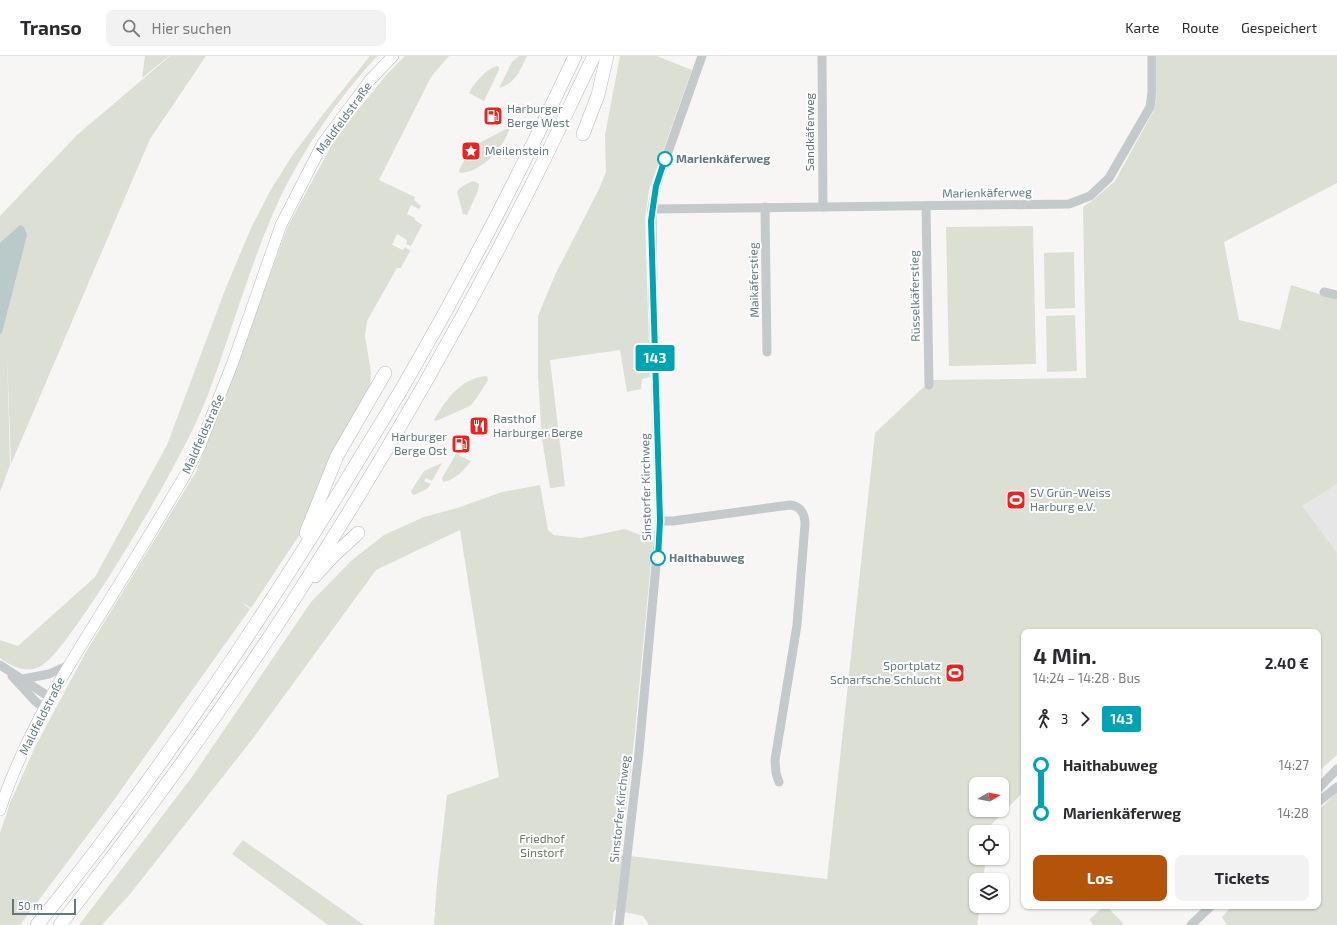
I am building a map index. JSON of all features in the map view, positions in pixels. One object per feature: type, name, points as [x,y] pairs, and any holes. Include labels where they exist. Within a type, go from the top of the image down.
[{"type":"highway","points":[[39,923],[151,776],[209,694],[289,574],[404,385],[457,291],[521,167],[575,56]]},
{"type":"highway","points":[[60,925],[173,776],[290,604],[412,406],[472,298],[536,176],[594,56]]},
{"type":"highway","points":[[583,134],[598,95],[607,56]]},
{"type":"highway","points":[[289,574],[338,456],[385,373]]},
{"type":"highway","points":[[290,604],[333,556],[358,533]]},
{"type":"main road","name":"Maldfeldstraße","points":[[0,810],[16,767],[69,665],[184,477],[199,448],[233,362],[281,225],[323,143],[370,80],[393,56]]},
{"type":"street","name":"Sinstorfer Kirchweg","points":[[619,925],[639,752],[660,521],[653,307],[652,209],[656,186],[702,56]]},
{"type":"street","name":"Sandkäferweg","points":[[822,56],[823,207]]},
{"type":"street","name":"Marienkäferweg","points":[[652,209],[1069,204],[1090,196],[1109,178],[1150,107],[1152,92],[1152,56]]},
{"type":"street","name":"Rüsselkäferstieg","points":[[926,206],[928,385]]},
{"type":"street","name":"Maikäferstieg","points":[[765,207],[767,352]]},
{"type":"street","points":[[1324,292],[1337,295]]},
{"type":"street","points":[[660,521],[673,521],[787,505],[796,506],[803,512],[805,521],[798,612],[775,760],[776,773],[779,782]]},
{"type":"street","points":[[23,679],[49,674],[69,665]]},
{"type":"street","points":[[2,666],[51,698]]},
{"type":"street","points":[[2,666],[31,697],[45,709]]},
{"type":"street","points":[[1321,786],[1337,769]]},
{"type":"street","points":[[1321,800],[1337,787]]},
{"type":"street","points":[[1191,925],[1208,909]]},
{"type":"shaded area","points":[[20,225],[24,227],[27,235],[2,333],[0,334],[0,243]]},
{"type":"shaded area","points":[[1337,484],[1337,553],[1301,506]]},
{"type":"green space","points":[[145,56],[169,56],[142,78]]},
{"type":"green space","points":[[170,56],[206,56],[150,139],[11,464],[7,352],[10,465],[0,492],[0,216],[77,135]]},
{"type":"green space","points":[[370,56],[377,56],[349,89],[323,124],[300,160],[280,198],[260,245],[205,403],[161,490],[138,529],[89,607],[52,656],[40,667],[34,669],[20,669],[8,663],[0,658],[0,640],[18,646],[95,577],[167,445],[225,290],[251,228],[270,191],[292,156],[324,113]]},
{"type":"green space","points":[[405,56],[449,56],[431,77],[379,180],[415,197],[414,200],[421,206],[419,209],[411,205],[407,214],[415,218],[415,220],[422,225],[411,246],[406,244],[407,240],[397,234],[392,245],[403,250],[405,247],[410,251],[401,268],[397,268],[367,321],[365,336],[371,372],[370,388],[300,534],[251,608],[240,601],[250,609],[111,804],[20,925],[0,925],[0,833],[10,803],[36,745],[86,652],[196,472],[288,226],[336,137],[387,74]]},
{"type":"green space","points":[[519,56],[527,56],[514,79],[500,88],[512,62]]},
{"type":"green space","points":[[620,56],[657,56],[692,70],[649,190],[645,218],[650,377],[642,379],[641,389],[627,392],[620,350],[550,360],[565,486],[550,488],[542,439],[538,377],[538,316],[555,275],[599,189],[606,172],[605,135]]},
{"type":"green space","name":"Friedhof Sinstorf","points":[[1157,56],[1337,56],[1337,183],[1224,242],[1239,320],[1280,330],[1291,285],[1337,300],[1337,484],[1302,506],[1337,553],[1337,755],[1321,769],[1321,629],[1021,629],[1021,794],[1009,806],[1009,777],[969,777],[969,817],[999,817],[991,825],[969,825],[969,865],[985,865],[984,873],[969,873],[969,913],[979,913],[977,925],[649,925],[643,916],[614,910],[612,925],[434,925],[437,882],[447,795],[499,777],[460,530],[376,570],[251,741],[130,894],[102,925],[79,925],[192,777],[311,602],[351,561],[384,535],[424,517],[457,508],[502,492],[540,485],[548,530],[554,535],[581,538],[625,529],[653,540],[635,732],[621,855],[827,879],[875,433],[931,380],[1086,378],[1083,207],[1115,181],[1154,110],[1157,93]]},
{"type":"green space","points":[[497,66],[499,67],[499,70],[484,101],[469,93],[474,85],[488,70]]},
{"type":"green space","points":[[510,127],[503,143],[491,158],[484,164],[468,172],[460,173],[459,170],[470,150],[475,145]]},
{"type":"green space","points":[[474,181],[479,184],[478,191],[467,215],[463,214],[457,192],[462,186]]},
{"type":"green space","points":[[1033,226],[1036,364],[949,366],[946,227]]},
{"type":"green space","points":[[1074,252],[1075,308],[1045,309],[1044,253]]},
{"type":"green space","points":[[1075,315],[1077,371],[1047,372],[1046,316]]},
{"type":"green space","points":[[487,376],[488,380],[470,406],[436,421],[434,420],[449,397],[462,385],[469,381]]},
{"type":"green space","points":[[456,454],[471,461],[455,477],[443,482],[442,478]]},
{"type":"green space","points":[[442,463],[432,481],[426,478],[424,481],[431,484],[427,489],[414,495],[412,494],[411,491],[424,471]]},
{"type":"green space","points":[[1337,792],[1337,925],[1227,925],[1222,917],[1229,909],[1321,909],[1321,808]]},
{"type":"green space","points":[[243,840],[364,925],[328,925],[232,854]]},
{"type":"green space","points":[[1101,909],[1109,909],[1123,923],[1121,925],[1094,925],[1089,920]]},
{"type":"bus line","name":"143","points":[[658,558],[660,521],[651,221],[656,186],[665,159]]},
{"type":"place","name":"Harburger Berge West","points":[[493,116]]},
{"type":"place","name":"Meilenstein","points":[[471,151]]},
{"type":"place","name":"Marienkäferweg","points":[[665,159]]},
{"type":"place","name":"Rasthof Harburger Berge","points":[[479,426]]},
{"type":"place","name":"Harburger Berge Ost","points":[[461,444]]},
{"type":"place","name":"SV Grün-Weiss Harburg e.V.","points":[[1016,500]]},
{"type":"place","name":"Haithabuweg","points":[[658,558]]},
{"type":"place","name":"Sportplatz Scharfsche Schlucht","points":[[955,673]]}]
